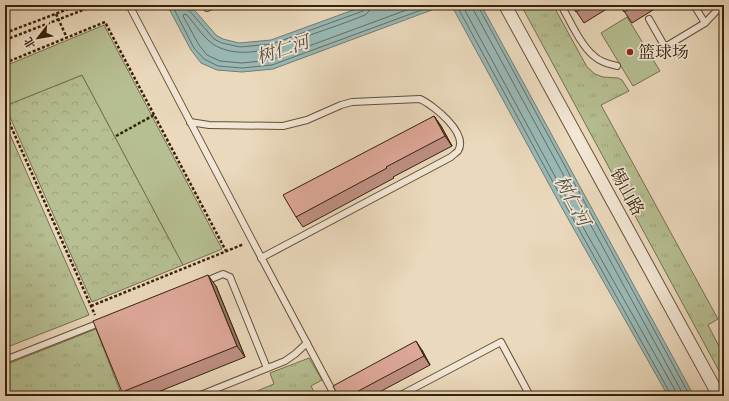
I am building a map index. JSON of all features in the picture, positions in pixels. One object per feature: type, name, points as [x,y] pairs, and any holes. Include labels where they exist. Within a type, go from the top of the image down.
[{"type":"street","name":"锡山路","points":[[505,5],[719,396]]},
{"type":"street","name":"锡山路","points":[[513,5],[724,391]]},
{"type":"lane","points":[[128,5],[335,396]]},
{"type":"lane","points":[[206,5],[207,8],[214,5]]},
{"type":"lane","points":[[561,5],[587,50],[602,62],[617,66]]},
{"type":"lane","points":[[694,5],[704,23]]},
{"type":"lane","points":[[649,19],[665,47],[704,23],[722,5]]},
{"type":"lane","points":[[190,122],[209,125],[283,126],[307,120],[341,105],[352,102],[420,99],[439,112],[457,133],[460,145],[458,151],[451,157],[261,258]]},
{"type":"lane","points":[[201,283],[223,274],[230,276],[267,368]]},
{"type":"lane","points":[[5,360],[105,320]]},
{"type":"lane","points":[[399,396],[501,342],[530,396]]},
{"type":"lane","points":[[198,396],[285,361],[307,343]]},
{"type":"path","points":[[5,33],[79,5]]},
{"type":"path","points":[[5,40],[96,5]]},
{"type":"path","points":[[56,14],[67,38]]},
{"type":"path","points":[[5,63],[105,22],[226,251]]},
{"type":"path","points":[[5,113],[98,323]]},
{"type":"path","points":[[116,136],[154,115]]},
{"type":"path","points":[[91,306],[252,240]]},
{"type":"green space","points":[[521,5],[553,5],[587,67],[595,74],[603,77],[618,78],[622,80],[629,91],[601,105],[718,319],[708,325],[724,356],[724,380]]},
{"type":"green space","name":"篮球场","points":[[627,17],[660,71],[633,86],[601,33]]},
{"type":"green space","points":[[104,25],[222,249],[183,265],[82,75],[5,106],[5,66]]},
{"type":"green space","points":[[82,75],[183,265],[92,302],[5,106]]},
{"type":"green space","points":[[5,123],[89,315],[5,348]]},
{"type":"green space","points":[[96,329],[122,396],[5,396],[5,365]]},
{"type":"green space","points":[[309,358],[322,380],[311,386],[314,392],[305,396],[245,396],[274,384],[270,373]]},
{"type":"water","name":"树仁河","points":[[167,5],[190,5],[216,35],[223,39],[239,43],[271,40],[367,5],[481,5],[694,396],[668,396],[562,208],[454,10],[447,6],[437,8],[273,69],[242,72],[217,70],[201,63],[191,50]]},
{"type":"building","points":[[572,5],[587,5],[576,12]]},
{"type":"building","points":[[620,5],[636,5],[624,12]]},
{"type":"building","points":[[434,116],[445,136],[296,217],[283,195]]},
{"type":"building","points":[[208,275],[237,346],[122,392],[93,321]]},
{"type":"building","points":[[416,341],[424,356],[349,396],[338,396],[333,386]]},
{"type":"place","name":"篮球场","points":[[630,52]]}]
